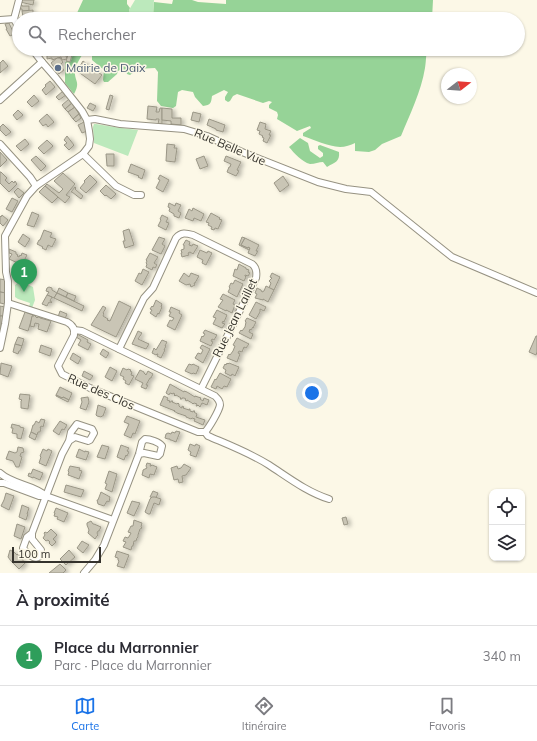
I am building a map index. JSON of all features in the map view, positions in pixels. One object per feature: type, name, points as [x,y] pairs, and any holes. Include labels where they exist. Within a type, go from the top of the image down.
[{"type":"street","points":[[16,12],[19,0]]},
{"type":"street","points":[[0,20],[12,19]]},
{"type":"street","points":[[0,348],[8,303],[8,281],[2,235],[27,196],[36,186],[83,154],[89,146],[90,139],[90,131],[87,120],[82,111],[37,56]]},
{"type":"street","points":[[0,100],[42,62]]},
{"type":"street","name":"Rue Belle Vue","points":[[87,120],[95,119],[120,124],[191,130],[264,162],[318,182],[346,189],[371,192],[452,257],[537,293]]},
{"type":"street","points":[[0,144],[30,177],[36,186]]},
{"type":"street","points":[[83,154],[116,186],[134,195],[141,195]]},
{"type":"street","name":"Rue Jean Laillet","points":[[119,349],[144,298],[152,288],[176,238],[179,235],[189,233],[252,264],[256,273],[256,278],[201,389]]},
{"type":"street","points":[[8,303],[69,323],[74,330],[82,331],[215,396],[219,400],[220,404],[208,429],[205,432],[208,436],[269,465],[303,487],[329,499]]},
{"type":"street","name":"Rue des Clos","points":[[74,330],[74,335],[58,366],[62,374],[90,388],[152,414],[198,432],[205,432]]},
{"type":"street","points":[[32,533],[62,454],[69,441]]},
{"type":"street","points":[[84,573],[101,550],[139,454]]},
{"type":"street","points":[[0,473],[6,478],[41,491],[46,496]]},
{"type":"street","points":[[0,483],[4,483],[39,496],[46,496],[113,520]]},
{"type":"green space","points":[[83,0],[127,0],[127,4],[130,8],[130,12],[77,12]]},
{"type":"green space","points":[[135,0],[154,0],[153,12],[130,12],[129,10]]},
{"type":"green space","points":[[173,0],[192,0],[198,2],[226,4],[226,0],[433,0],[432,12],[153,12],[154,2],[172,4]]},
{"type":"green space","points":[[70,56],[82,56],[75,70],[77,86],[74,94],[65,83],[65,63]]},
{"type":"green space","points":[[92,56],[426,56],[421,86],[401,136],[382,144],[375,150],[369,152],[355,151],[355,143],[340,147],[321,143],[303,136],[303,133],[311,128],[310,126],[297,131],[277,119],[277,112],[269,108],[269,105],[272,102],[269,101],[263,103],[237,94],[228,102],[225,100],[225,97],[228,92],[224,90],[212,96],[210,103],[206,106],[203,106],[195,97],[193,92],[182,90],[178,92],[176,106],[173,108],[161,106],[157,101],[158,72],[155,68],[135,69],[130,75],[122,69],[118,71],[117,74],[108,82],[104,82],[104,70],[92,60]]},
{"type":"green space","points":[[94,124],[138,130],[128,156],[94,143]]},
{"type":"green space","points":[[300,138],[308,143],[310,151],[320,158],[323,156],[323,153],[318,149],[318,146],[320,145],[339,152],[338,160],[327,167],[323,162],[310,164],[304,161],[289,147]]},
{"type":"green space","points":[[20,281],[33,287],[35,300],[32,308],[29,307],[30,303],[15,297],[15,285]]},
{"type":"building","points":[[21,0],[34,0],[33,5],[20,2]]},
{"type":"building","points":[[19,5],[29,6],[29,11],[22,11],[22,9],[19,9]]},
{"type":"building","points":[[33,10],[33,12],[22,12]]},
{"type":"building","points":[[9,23],[12,30],[12,35],[10,36],[5,24]]},
{"type":"building","points":[[47,56],[66,56],[67,59],[62,60],[61,57],[52,60],[52,58],[47,59]]},
{"type":"building","points":[[68,56],[72,56],[70,62],[66,61]]},
{"type":"building","points":[[57,58],[60,58],[63,62],[60,65],[64,70],[59,74],[51,63]]},
{"type":"building","points":[[3,60],[8,66],[0,73],[0,63]]},
{"type":"building","points":[[83,61],[102,75],[95,84],[77,71]]},
{"type":"building","points":[[50,81],[55,87],[46,95],[42,90]]},
{"type":"building","points":[[63,91],[66,95],[59,100],[56,97]]},
{"type":"building","points":[[34,95],[39,101],[32,107],[27,102]]},
{"type":"building","points":[[110,95],[113,96],[109,110],[106,109]]},
{"type":"building","points":[[69,99],[72,103],[65,109],[62,105]]},
{"type":"building","points":[[72,103],[75,107],[68,112],[65,109]]},
{"type":"building","points":[[90,103],[96,106],[93,111],[87,108]]},
{"type":"building","points":[[148,106],[157,107],[156,112],[159,112],[160,108],[162,108],[162,124],[158,124],[159,119],[147,119]]},
{"type":"building","points":[[75,107],[79,114],[73,119],[68,112]]},
{"type":"building","points":[[162,108],[172,109],[172,118],[181,118],[181,125],[171,124],[171,121],[162,120]]},
{"type":"building","points":[[18,110],[23,115],[17,120],[13,115]]},
{"type":"building","points":[[193,112],[201,114],[199,122],[191,120]]},
{"type":"building","points":[[47,114],[54,122],[48,127],[46,124],[43,126],[39,121]]},
{"type":"building","points":[[79,114],[81,118],[76,122],[73,119]]},
{"type":"building","points":[[209,119],[225,125],[223,132],[207,125]]},
{"type":"building","points":[[84,122],[87,131],[82,133],[78,125]]},
{"type":"building","points":[[260,122],[266,124],[265,129],[271,131],[269,135],[271,135],[267,143],[263,141],[263,136],[259,134],[260,131],[257,130]]},
{"type":"building","points":[[3,124],[11,132],[6,136],[0,130],[0,127]]},
{"type":"building","points":[[67,136],[74,145],[69,150],[64,145],[67,143],[64,140]]},
{"type":"building","points":[[25,139],[29,144],[21,151],[16,146]]},
{"type":"building","points":[[47,140],[53,146],[44,154],[38,148]]},
{"type":"building","points":[[167,144],[175,145],[174,148],[177,148],[175,162],[166,161]]},
{"type":"building","points":[[0,152],[7,160],[0,167]]},
{"type":"building","points":[[106,154],[114,154],[114,166],[107,166]]},
{"type":"building","points":[[36,156],[46,166],[41,171],[31,160]]},
{"type":"building","points":[[204,156],[208,166],[200,169],[196,159]]},
{"type":"building","points":[[226,156],[241,162],[236,176],[227,172],[231,164],[224,161]]},
{"type":"building","points":[[131,164],[145,170],[142,179],[138,177],[139,176],[128,172]]},
{"type":"building","points":[[0,172],[7,178],[5,180],[9,184],[12,181],[14,183],[15,181],[17,184],[9,192],[0,183]]},
{"type":"building","points":[[63,173],[75,184],[66,195],[70,197],[65,203],[45,186],[47,184],[59,193],[63,189],[54,181]]},
{"type":"building","points":[[90,175],[97,182],[86,193],[80,188]]},
{"type":"building","points":[[160,175],[169,180],[163,192],[156,188],[160,180],[158,179]]},
{"type":"building","points":[[283,176],[289,185],[280,192],[274,183]]},
{"type":"building","points":[[106,185],[116,194],[111,199],[100,191]]},
{"type":"building","points":[[45,186],[58,197],[52,203],[39,192]]},
{"type":"building","points":[[75,187],[75,189],[83,196],[81,199],[71,192]]},
{"type":"building","points":[[18,188],[24,193],[19,198],[14,192]]},
{"type":"building","points":[[12,198],[18,201],[12,212],[6,209]]},
{"type":"building","points":[[169,203],[175,206],[176,203],[181,205],[178,211],[181,213],[179,218],[174,216],[174,214],[169,211]]},
{"type":"building","points":[[193,208],[204,214],[201,221],[194,218],[193,221],[185,218],[189,209],[192,211]]},
{"type":"building","points":[[32,212],[39,215],[34,227],[27,225]]},
{"type":"building","points":[[211,213],[222,220],[218,229],[211,229],[212,227],[206,222]]},
{"type":"building","points":[[2,215],[8,220],[3,226],[0,223],[0,216],[1,217]]},
{"type":"building","points":[[162,215],[168,218],[166,222],[169,223],[166,230],[158,226]]},
{"type":"building","points":[[129,229],[134,245],[125,248],[123,231]]},
{"type":"building","points":[[44,230],[52,233],[50,237],[56,239],[52,247],[48,245],[46,250],[37,244]]},
{"type":"building","points":[[23,234],[30,239],[25,247],[18,242]]},
{"type":"building","points":[[159,237],[165,239],[162,244],[165,246],[161,254],[152,250]]},
{"type":"building","points":[[242,237],[245,238],[241,245],[250,248],[249,250],[239,245]]},
{"type":"building","points":[[245,238],[259,245],[255,256],[248,253],[250,248],[241,245]]},
{"type":"building","points":[[186,240],[190,242],[189,245],[192,246],[193,244],[198,246],[193,254],[190,252],[188,253],[189,255],[182,257],[181,250],[184,249],[183,245]]},
{"type":"building","points":[[9,249],[16,252],[18,255],[17,256],[19,257],[22,253],[27,255],[22,265],[9,259],[12,254],[9,253]]},
{"type":"building","points":[[200,250],[207,253],[208,251],[212,253],[206,265],[202,263],[203,260],[197,257]]},
{"type":"building","points":[[150,253],[158,257],[154,263],[157,265],[155,268],[153,267],[152,270],[146,267],[146,260]]},
{"type":"building","points":[[239,264],[249,270],[248,272],[250,273],[248,276],[245,275],[246,277],[244,281],[233,276],[235,269],[237,270]]},
{"type":"building","points":[[16,268],[19,270],[15,278],[12,275]]},
{"type":"building","points":[[143,269],[149,272],[142,285],[135,281]]},
{"type":"building","points":[[184,273],[189,277],[191,273],[199,276],[194,283],[195,285],[191,287],[190,284],[186,285],[179,281]]},
{"type":"building","points":[[272,273],[280,277],[274,290],[269,288],[271,283],[269,281],[272,278],[270,277]]},
{"type":"building","points":[[0,279],[6,280],[6,293],[0,292]]},
{"type":"building","points":[[235,280],[243,284],[237,297],[228,292],[231,283],[233,284]]},
{"type":"building","points":[[266,286],[274,290],[268,302],[263,299],[255,298],[257,288],[262,292]]},
{"type":"building","points":[[49,287],[57,293],[54,298],[47,295],[49,292],[46,291]]},
{"type":"building","points":[[59,288],[68,293],[66,297],[57,293]]},
{"type":"building","points":[[0,292],[6,293],[5,304],[0,303]]},
{"type":"building","points":[[57,293],[84,306],[82,311],[54,298]]},
{"type":"building","points":[[68,293],[76,296],[74,301],[66,297]]},
{"type":"building","points":[[223,294],[235,300],[232,313],[218,307],[223,300],[220,299]]},
{"type":"building","points":[[47,295],[52,297],[50,301],[52,302],[49,302],[47,306],[42,304]]},
{"type":"building","points":[[156,300],[162,304],[162,307],[156,317],[150,313],[152,310],[150,309],[152,306],[153,307]]},
{"type":"building","points":[[119,301],[131,307],[116,337],[91,325],[103,306],[106,308],[103,316],[110,321]]},
{"type":"building","points":[[256,302],[266,307],[264,311],[260,309],[256,319],[249,315]]},
{"type":"building","points":[[0,306],[5,307],[4,316],[0,316]]},
{"type":"building","points":[[171,307],[180,311],[179,313],[182,315],[175,330],[167,326],[170,320],[172,321],[174,318],[169,316]]},
{"type":"building","points":[[217,310],[227,315],[222,323],[225,324],[222,328],[213,324],[216,318],[213,317]]},
{"type":"building","points":[[60,311],[67,314],[65,319],[58,317]]},
{"type":"building","points":[[25,312],[33,315],[28,331],[19,328]]},
{"type":"building","points":[[34,315],[37,318],[40,317],[51,321],[47,332],[38,329],[39,324],[35,323],[34,327],[30,326],[32,316]]},
{"type":"building","points":[[0,316],[4,316],[0,340]]},
{"type":"building","points":[[247,318],[256,322],[249,332],[253,334],[251,339],[239,333],[245,327],[245,321]]},
{"type":"building","points":[[205,330],[217,335],[214,340],[212,339],[211,341],[213,342],[211,346],[200,341],[202,336],[203,337],[205,334],[203,333]]},
{"type":"building","points":[[138,331],[142,333],[138,339],[149,344],[146,349],[132,344]]},
{"type":"building","points":[[77,334],[88,340],[87,342],[91,344],[88,350],[78,345],[81,340],[76,337]]},
{"type":"building","points":[[536,336],[537,352],[536,355],[529,352]]},
{"type":"building","points":[[18,337],[24,339],[22,346],[15,344]]},
{"type":"building","points":[[237,338],[249,344],[246,348],[244,347],[242,352],[239,351],[238,353],[240,354],[237,362],[227,358],[233,351],[235,346],[233,345]]},
{"type":"building","points":[[162,340],[167,342],[161,358],[157,356],[158,354],[156,355],[152,353],[154,348],[156,350]]},
{"type":"building","points":[[15,344],[22,346],[18,354],[13,352]]},
{"type":"building","points":[[41,345],[52,349],[50,356],[39,352]]},
{"type":"building","points":[[202,345],[210,349],[203,363],[195,358],[198,353],[201,354],[203,350],[200,348]]},
{"type":"building","points":[[103,349],[109,353],[106,358],[100,354]]},
{"type":"building","points":[[73,353],[81,358],[78,364],[70,359]]},
{"type":"building","points":[[1,363],[12,366],[8,377],[0,374]]},
{"type":"building","points":[[227,363],[239,367],[235,376],[225,373],[226,370],[223,368]]},
{"type":"building","points":[[189,364],[199,367],[196,374],[185,371]]},
{"type":"building","points":[[110,367],[117,371],[112,381],[105,377]]},
{"type":"building","points":[[123,368],[131,370],[131,375],[134,376],[129,385],[125,383],[126,381],[123,379],[124,377],[120,375]]},
{"type":"building","points":[[140,370],[146,375],[148,371],[153,374],[146,385],[148,385],[146,389],[141,387],[143,383],[135,379]]},
{"type":"building","points":[[84,371],[93,376],[90,380],[82,376]]},
{"type":"building","points":[[220,373],[231,379],[227,387],[224,386],[222,389],[217,386],[216,389],[211,387],[215,379],[216,380]]},
{"type":"building","points":[[170,384],[195,397],[201,398],[200,399],[203,401],[204,398],[209,400],[207,405],[202,403],[200,407],[198,405],[196,406],[197,404],[193,404],[184,398],[180,399],[181,398],[176,395],[175,396],[173,393],[170,393],[169,395],[166,393]]},
{"type":"building","points":[[60,387],[72,393],[69,400],[56,395]]},
{"type":"building","points":[[20,394],[30,395],[28,409],[21,408],[22,400],[19,399]]},
{"type":"building","points":[[56,395],[62,398],[63,397],[69,400],[68,402]]},
{"type":"building","points":[[164,396],[168,398],[167,400],[170,401],[169,402],[173,401],[172,402],[178,403],[182,408],[182,406],[184,407],[183,408],[190,409],[190,411],[195,411],[194,412],[197,414],[196,417],[205,420],[203,425],[194,421],[195,419],[186,417],[160,405]]},
{"type":"building","points":[[88,397],[89,402],[86,410],[80,408],[82,402],[81,398]]},
{"type":"building","points":[[98,405],[106,408],[103,416],[101,417],[96,415]]},
{"type":"building","points":[[127,416],[140,421],[135,434],[133,433],[131,438],[124,435],[129,424],[124,422]]},
{"type":"building","points":[[41,419],[45,420],[43,427],[41,426],[40,432],[38,432],[37,435],[31,432],[36,421],[39,423]]},
{"type":"building","points":[[60,421],[67,425],[64,430],[62,429],[59,435],[53,431]]},
{"type":"building","points":[[12,424],[24,428],[21,439],[17,438],[17,434],[12,433]]},
{"type":"building","points":[[176,431],[180,432],[176,442],[165,438],[166,434],[171,434],[172,432],[175,433]]},
{"type":"building","points":[[31,432],[37,435],[35,440],[29,437]]},
{"type":"building","points":[[190,444],[200,446],[196,457],[190,455],[191,452],[188,450]]},
{"type":"building","points":[[102,445],[109,447],[105,459],[97,457]]},
{"type":"building","points":[[121,445],[129,448],[127,451],[129,452],[124,460],[117,457]]},
{"type":"building","points":[[18,447],[23,448],[24,452],[21,453],[20,456],[22,457],[19,467],[16,467],[13,461],[6,459],[9,451],[15,453],[17,452]]},
{"type":"building","points":[[43,449],[52,451],[46,466],[39,463]]},
{"type":"building","points":[[79,449],[89,452],[86,460],[76,457]]},
{"type":"building","points":[[147,463],[151,464],[150,466],[152,465],[157,467],[154,475],[150,474],[149,478],[142,475],[143,470],[147,468]]},
{"type":"building","points":[[184,464],[191,468],[186,475],[182,476],[183,482],[179,483],[178,479],[174,480],[171,468],[177,466],[178,469]]},
{"type":"building","points":[[70,466],[80,468],[79,470],[82,471],[79,479],[68,475]]},
{"type":"building","points":[[33,469],[43,473],[40,480],[28,476],[29,473],[31,474]]},
{"type":"building","points":[[109,471],[117,474],[112,492],[105,489],[107,484],[105,483]]},
{"type":"building","points":[[66,485],[84,490],[81,497],[64,492]]},
{"type":"building","points":[[153,491],[158,493],[156,498],[150,497]]},
{"type":"building","points":[[101,492],[110,497],[109,502],[107,501],[104,506],[98,504],[97,500]]},
{"type":"building","points":[[6,493],[14,496],[9,510],[1,506]]},
{"type":"building","points":[[152,497],[161,499],[159,505],[154,503],[150,514],[148,514],[145,512]]},
{"type":"building","points":[[132,501],[140,503],[134,516],[127,513]]},
{"type":"building","points":[[22,505],[29,508],[26,520],[19,517]]},
{"type":"building","points":[[56,508],[68,513],[64,522],[57,519],[58,517],[54,516]]},
{"type":"building","points":[[346,517],[348,524],[344,525],[342,518]]},
{"type":"building","points":[[134,520],[142,523],[142,528],[140,529],[136,541],[134,541],[131,550],[123,547],[126,542],[123,541],[125,537],[128,538],[130,535],[131,533],[128,532],[131,526],[133,526]]},
{"type":"building","points":[[91,521],[93,524],[101,527],[95,539],[88,533],[89,530],[87,523]]},
{"type":"building","points":[[17,524],[25,527],[21,539],[14,536]]},
{"type":"building","points":[[51,529],[57,535],[53,539],[56,542],[52,546],[48,540],[46,541],[43,538],[45,535],[44,533],[47,533]]},
{"type":"building","points":[[82,541],[89,545],[83,553],[77,548]]},
{"type":"building","points":[[10,550],[17,555],[18,554],[25,563],[19,569],[8,557]]},
{"type":"building","points":[[69,550],[75,557],[66,565],[60,559]]},
{"type":"building","points":[[117,551],[129,555],[124,568],[117,566],[119,561],[118,558],[115,557]]},
{"type":"building","points":[[60,564],[66,570],[63,573],[49,573]]},
{"type":"place","name":"Mairie de Daix","points":[[58,68]]},
{"type":"place","name":"Place du Marronnier","points":[[24,292]]}]
